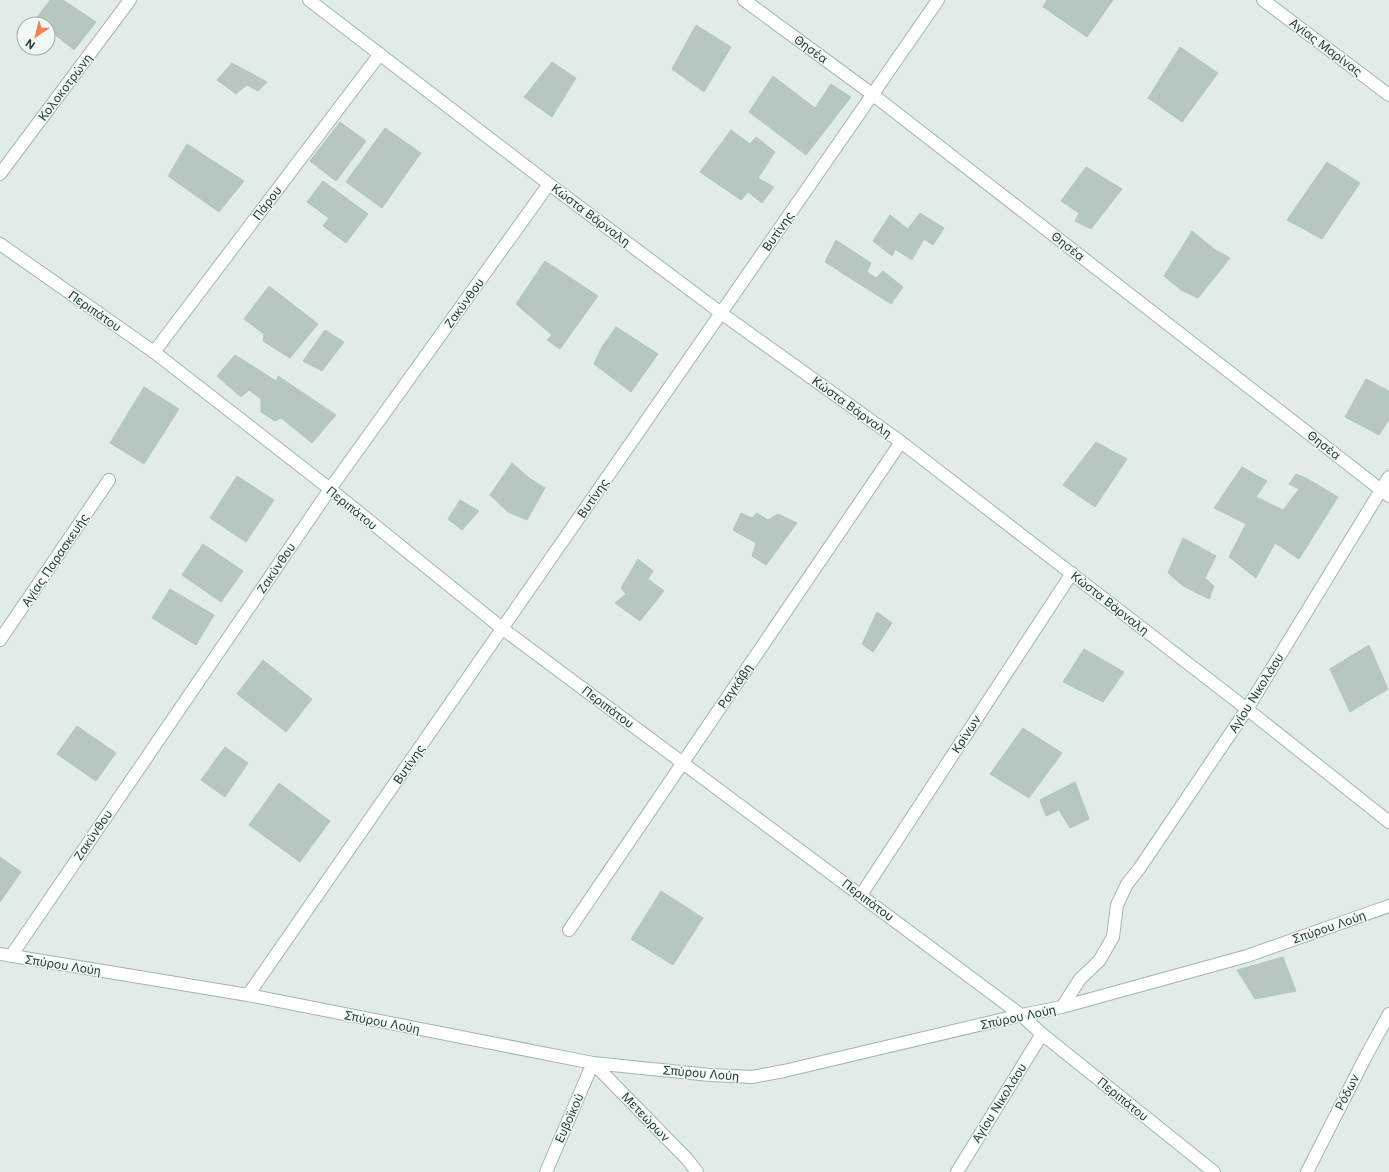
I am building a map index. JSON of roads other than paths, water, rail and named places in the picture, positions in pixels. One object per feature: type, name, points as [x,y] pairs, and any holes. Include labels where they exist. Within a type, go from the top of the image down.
[{"type":"street","name":"Κολοκοτρώνη","points":[[0,174],[130,0]]},
{"type":"street","name":"Κώστα Βάρναλη","points":[[309,0],[549,184],[721,313],[901,442],[1248,709],[1389,822]]},
{"type":"street","name":"Θησέα","points":[[744,0],[872,94],[1385,493]]},
{"type":"street","name":"Βυτίνης","points":[[248,995],[938,0]]},
{"type":"street","name":"Αγίας Μαρίνας","points":[[1264,0],[1389,94]]},
{"type":"street","name":"Πάρου","points":[[154,352],[380,54]]},
{"type":"street","name":"Ζακύνθου","points":[[5,955],[330,490],[549,184]]},
{"type":"street","name":"Περιπάτου","points":[[0,244],[154,352],[330,490],[503,629],[1021,1015],[1042,1034],[1214,1172]]},
{"type":"street","name":"Ραγκάβη","points":[[569,930],[901,442]]},
{"type":"street","name":"Αγίου Νικολάου","points":[[1062,1007],[1080,979],[1099,961],[1113,938],[1117,905],[1127,884],[1248,709],[1385,493],[1389,477]]},
{"type":"street","name":"Αγίας Παρασκευής","points":[[0,640],[109,480]]},
{"type":"street","name":"Κρίνων","points":[[861,895],[1072,573]]},
{"type":"street","name":"Σπύρου Λούη","points":[[5,955],[248,995],[593,1063],[710,1075],[752,1077],[784,1071],[1021,1015],[1062,1007],[1247,956],[1389,906]]},
{"type":"street","name":"Ρόδων","points":[[1307,1172],[1389,1014]]},
{"type":"street","name":"Αγίου Νικολάου","points":[[957,1172],[1042,1034]]},
{"type":"street","name":"Ευβοϊκού","points":[[546,1172],[593,1063]]},
{"type":"street","name":"Μετεώρων","points":[[593,1063],[687,1159],[697,1172]]}]
